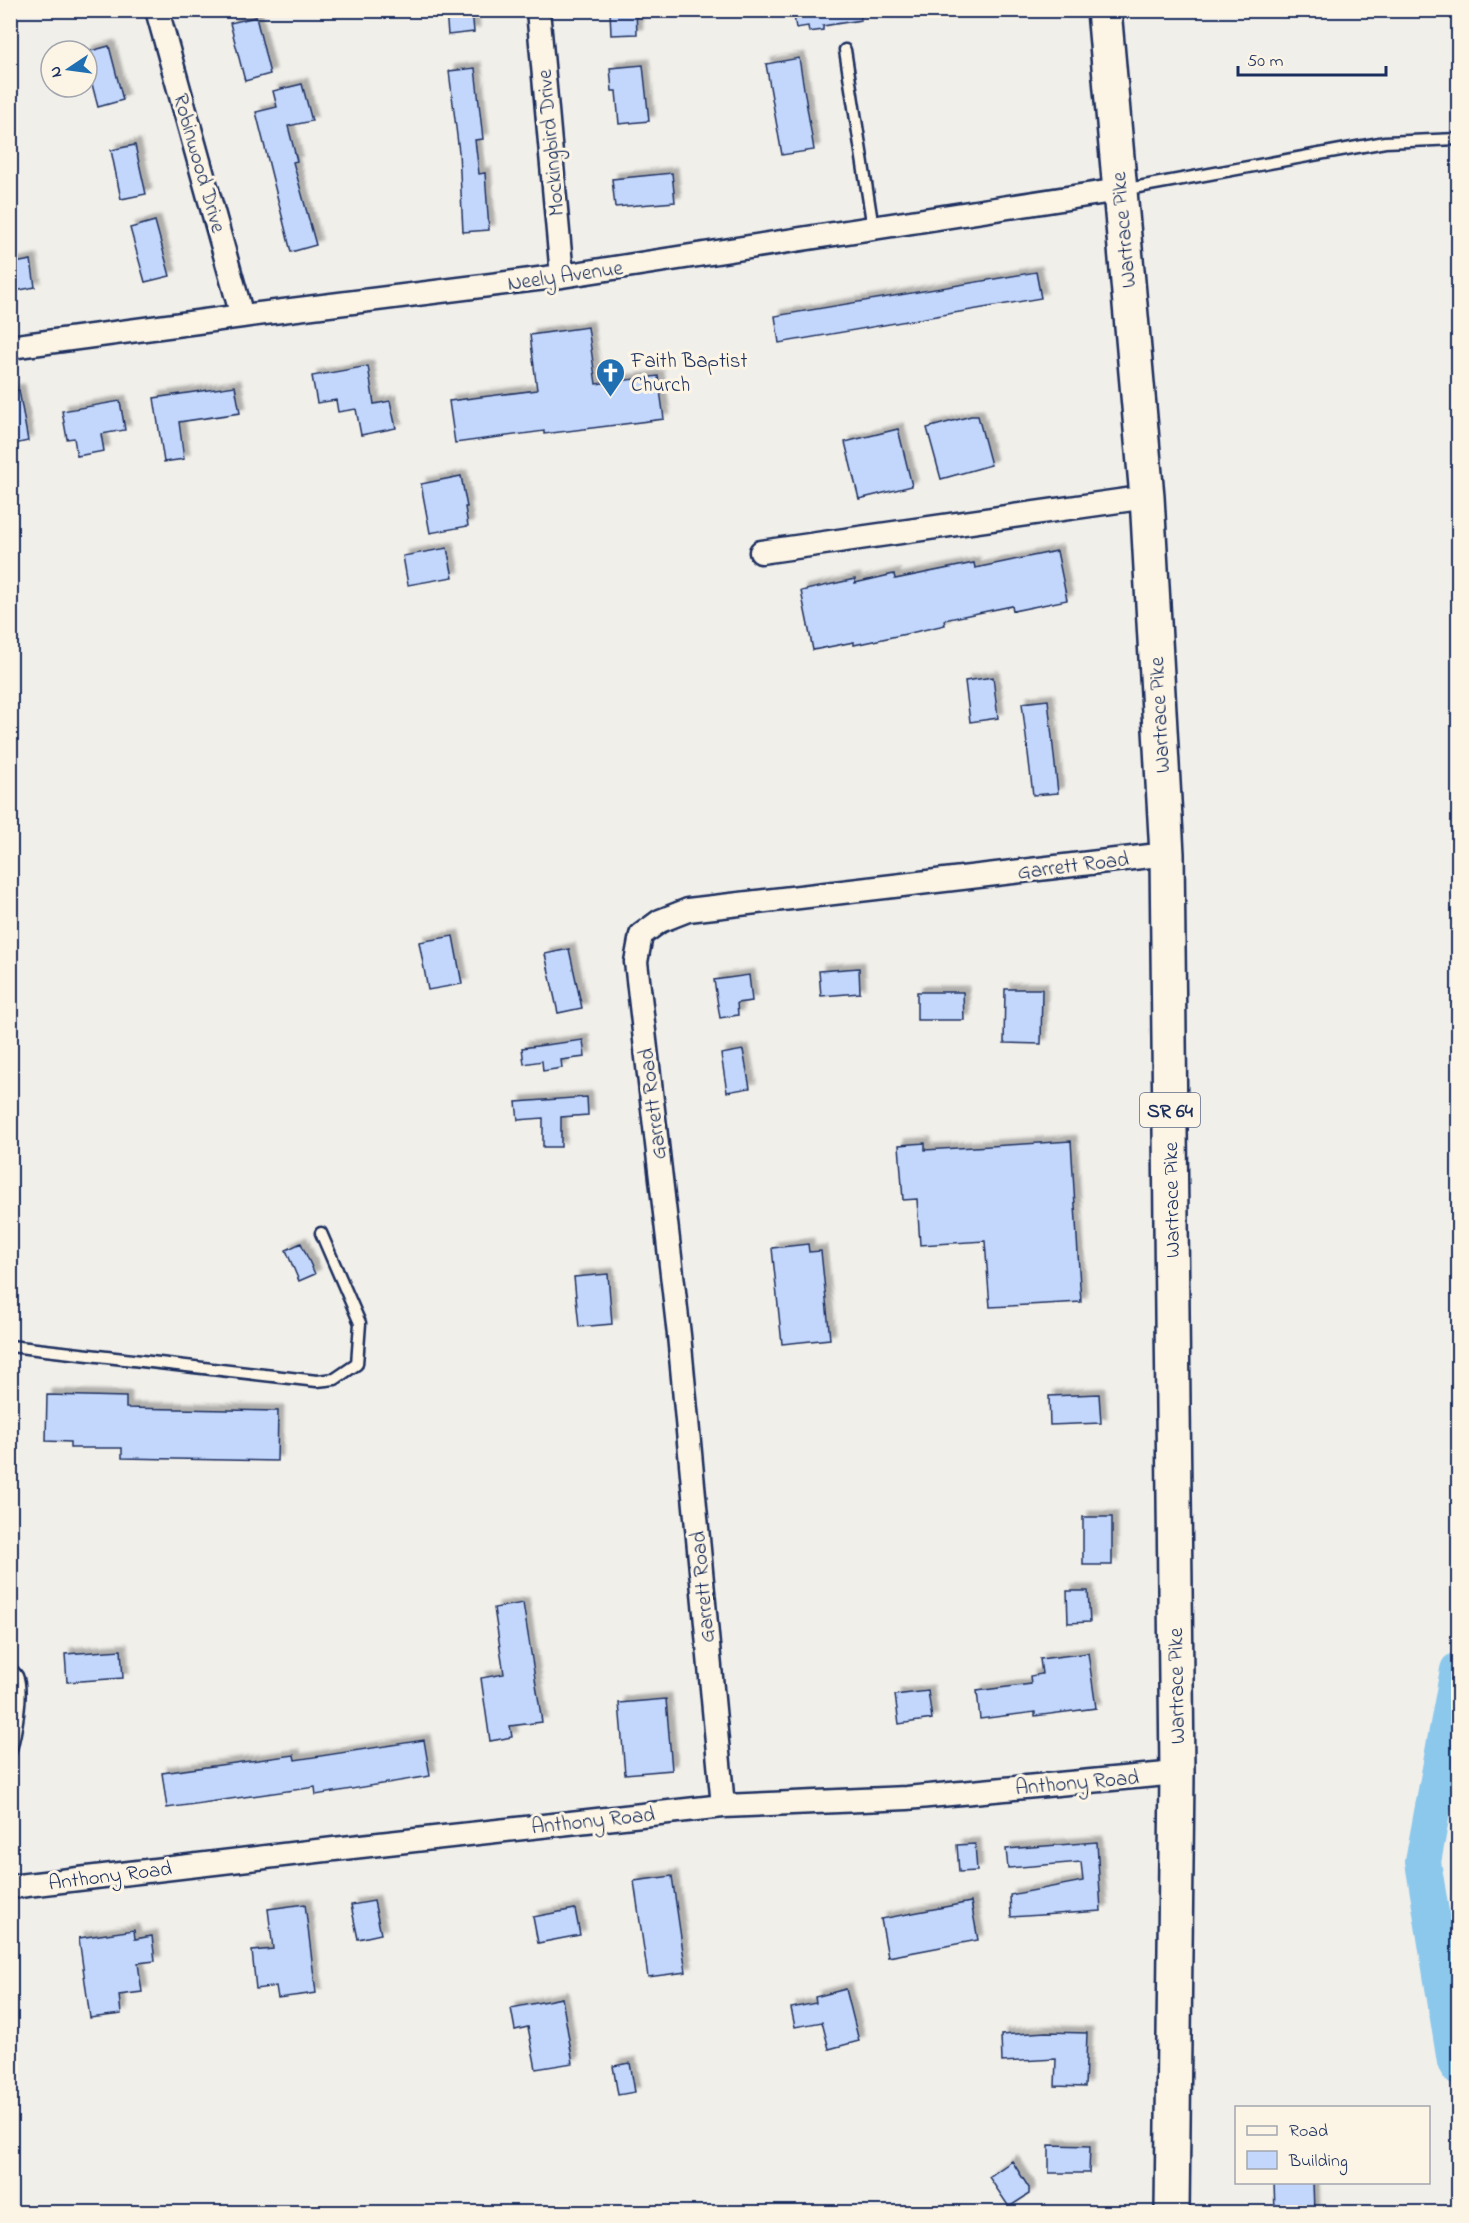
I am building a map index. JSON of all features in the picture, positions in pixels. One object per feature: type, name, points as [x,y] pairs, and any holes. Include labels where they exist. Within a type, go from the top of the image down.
[{"type":"main road","name":"Wartrace Pike","points":[[1104,10],[1147,497],[1167,854],[1177,1773],[1172,2212]]},
{"type":"street","name":"Robinwood Drive","points":[[157,10],[242,316]]},
{"type":"street","name":"Mockingbird Drive","points":[[538,10],[562,276]]},
{"type":"street","name":"Neely Avenue","points":[[10,347],[562,276],[1119,190]]},
{"type":"street","points":[[761,552],[1147,497]]},
{"type":"street","name":"Garrett Road","points":[[723,1806],[679,1335],[636,962],[641,935],[660,921],[688,910],[1167,854]]},
{"type":"street","name":"Anthony Road","points":[[12,1882],[723,1806],[907,1798],[1177,1773]]},
{"type":"lane","points":[[845,50],[873,228]]},
{"type":"lane","points":[[1119,190],[1385,141],[1458,139]]},
{"type":"lane","points":[[10,1346],[317,1381],[335,1379],[357,1364],[360,1323],[321,1233]]},
{"type":"lane","points":[[10,1668],[17,1676],[18,1719],[10,1753]]},
{"type":"building","points":[[446,10],[472,10],[474,32],[448,35]]},
{"type":"building","points":[[610,10],[636,10],[637,34],[611,35]]},
{"type":"building","points":[[793,10],[860,10],[861,20],[823,26],[823,30],[809,32],[808,26],[796,28]]},
{"type":"building","points":[[256,17],[270,74],[245,81],[230,23]]},
{"type":"building","points":[[109,46],[123,100],[98,107],[96,99],[99,99],[99,49]]},
{"type":"building","points":[[799,58],[814,150],[782,155],[766,64]]},
{"type":"building","points":[[643,65],[649,121],[619,124],[616,91],[612,91],[610,68]]},
{"type":"building","points":[[475,68],[483,139],[475,140],[479,174],[485,173],[489,230],[463,232],[459,152],[449,71]]},
{"type":"building","points":[[302,84],[312,121],[288,126],[297,161],[293,162],[316,245],[291,252],[256,112],[277,107],[273,91]]},
{"type":"building","points":[[135,145],[146,194],[121,199],[111,150]]},
{"type":"building","points":[[672,173],[675,202],[615,207],[612,179]]},
{"type":"building","points":[[155,221],[170,276],[145,282],[130,228]]},
{"type":"building","points":[[31,260],[35,287],[10,292],[10,264]]},
{"type":"building","points":[[1036,272],[1041,298],[779,343],[775,316]]},
{"type":"building","points":[[588,327],[596,384],[658,376],[664,419],[455,443],[449,401],[537,390],[530,335]]},
{"type":"building","points":[[368,366],[374,404],[390,401],[396,428],[361,435],[356,409],[338,412],[336,400],[317,403],[312,376]]},
{"type":"building","points":[[235,386],[240,413],[179,422],[184,459],[164,462],[154,398]]},
{"type":"building","points":[[19,390],[28,441],[10,445],[10,391]]},
{"type":"building","points":[[120,401],[125,430],[101,434],[104,451],[77,456],[74,438],[67,439],[62,411]]},
{"type":"building","points":[[978,416],[991,465],[941,479],[927,428]]},
{"type":"building","points":[[898,429],[912,486],[859,499],[845,442]]},
{"type":"building","points":[[461,476],[468,526],[430,533],[421,484]]},
{"type":"building","points":[[447,548],[453,577],[408,585],[403,556]]},
{"type":"building","points":[[1057,551],[1067,600],[1013,611],[1012,606],[944,620],[945,625],[906,634],[854,645],[854,642],[813,650],[801,591],[855,579],[855,583],[894,574],[895,579],[974,563],[975,568]]},
{"type":"building","points":[[993,677],[998,718],[970,722],[965,681]]},
{"type":"building","points":[[1048,700],[1058,793],[1033,795],[1022,703]]},
{"type":"building","points":[[453,936],[462,984],[428,990],[419,942]]},
{"type":"building","points":[[569,949],[582,1008],[558,1013],[545,954]]},
{"type":"building","points":[[859,968],[860,993],[821,996],[819,971]]},
{"type":"building","points":[[749,975],[752,1001],[737,1003],[738,1015],[720,1018],[714,980]]},
{"type":"building","points":[[1005,989],[1042,989],[1041,1044],[1004,1043]]},
{"type":"building","points":[[917,992],[963,992],[964,1020],[917,1020]]},
{"type":"building","points":[[583,1040],[585,1057],[561,1060],[562,1068],[543,1071],[542,1061],[524,1064],[522,1048]]},
{"type":"building","points":[[743,1050],[750,1088],[727,1092],[721,1054]]},
{"type":"building","points":[[587,1097],[588,1115],[561,1117],[561,1147],[543,1147],[543,1118],[518,1120],[516,1102]]},
{"type":"building","points":[[1071,1141],[1081,1302],[990,1307],[985,1241],[920,1245],[917,1199],[903,1200],[899,1145],[925,1143],[925,1150]]},
{"type":"building","points":[[301,1243],[315,1274],[299,1281],[286,1250]]},
{"type":"building","points":[[808,1244],[809,1252],[821,1251],[830,1339],[782,1344],[772,1248]]},
{"type":"building","points":[[608,1274],[612,1324],[579,1327],[574,1277]]},
{"type":"building","points":[[1099,1394],[1101,1423],[1050,1425],[1049,1396]]},
{"type":"building","points":[[47,1395],[126,1397],[126,1408],[278,1411],[277,1461],[122,1458],[122,1448],[70,1448],[70,1442],[46,1441]]},
{"type":"building","points":[[1083,1517],[1112,1517],[1112,1565],[1083,1565]]},
{"type":"building","points":[[1067,1591],[1088,1591],[1090,1622],[1068,1623]]},
{"type":"building","points":[[523,1603],[542,1722],[510,1726],[512,1737],[490,1741],[481,1678],[504,1674],[494,1608]]},
{"type":"building","points":[[121,1650],[123,1678],[67,1682],[65,1654]]},
{"type":"building","points":[[1088,1653],[1096,1708],[1035,1716],[1035,1712],[980,1719],[977,1691],[1031,1684],[1030,1676],[1042,1674],[1040,1659]]},
{"type":"building","points":[[928,1691],[932,1719],[899,1724],[895,1695]]},
{"type":"building","points":[[666,1699],[672,1770],[625,1774],[619,1703]]},
{"type":"building","points":[[424,1740],[430,1776],[316,1795],[315,1787],[167,1808],[162,1773],[294,1755],[295,1760]]},
{"type":"building","points":[[1097,1842],[1101,1911],[1011,1917],[1010,1895],[1083,1881],[1081,1862],[1008,1868],[1006,1849]]},
{"type":"building","points":[[975,1844],[977,1871],[959,1872],[957,1845]]},
{"type":"building","points":[[672,1876],[686,1972],[648,1977],[634,1881]]},
{"type":"building","points":[[374,1901],[381,1934],[358,1939],[351,1905]]},
{"type":"building","points":[[971,1902],[978,1940],[888,1957],[881,1919]]},
{"type":"building","points":[[305,1904],[316,1993],[278,1998],[276,1986],[256,1989],[252,1951],[273,1949],[268,1909]]},
{"type":"building","points":[[575,1909],[580,1935],[538,1943],[533,1917]]},
{"type":"building","points":[[134,1930],[135,1939],[152,1936],[155,1961],[138,1963],[142,1992],[119,1995],[121,2014],[90,2018],[79,1938]]},
{"type":"building","points":[[846,1989],[859,2041],[829,2049],[822,2022],[795,2027],[791,2008],[816,2003],[815,1997]]},
{"type":"building","points":[[562,1998],[573,2063],[536,2069],[528,2027],[515,2030],[511,2008]]},
{"type":"building","points":[[1046,2032],[1087,2033],[1085,2087],[1055,2086],[1056,2059],[1002,2062],[1001,2035]]},
{"type":"building","points":[[630,2063],[635,2092],[618,2095],[613,2066]]},
{"type":"building","points":[[1049,2145],[1090,2146],[1089,2173],[1049,2173]]},
{"type":"building","points":[[1012,2161],[1029,2188],[1029,2194],[1009,2207],[989,2177]]},
{"type":"building","points":[[1274,2184],[1313,2184],[1314,2212],[1275,2212]]},
{"type":"waterway","points":[[1458,1670],[1423,1862],[1455,2062],[1458,2067]]},
{"type":"place","name":"Faith Baptist Church","points":[[610,398]]}]
